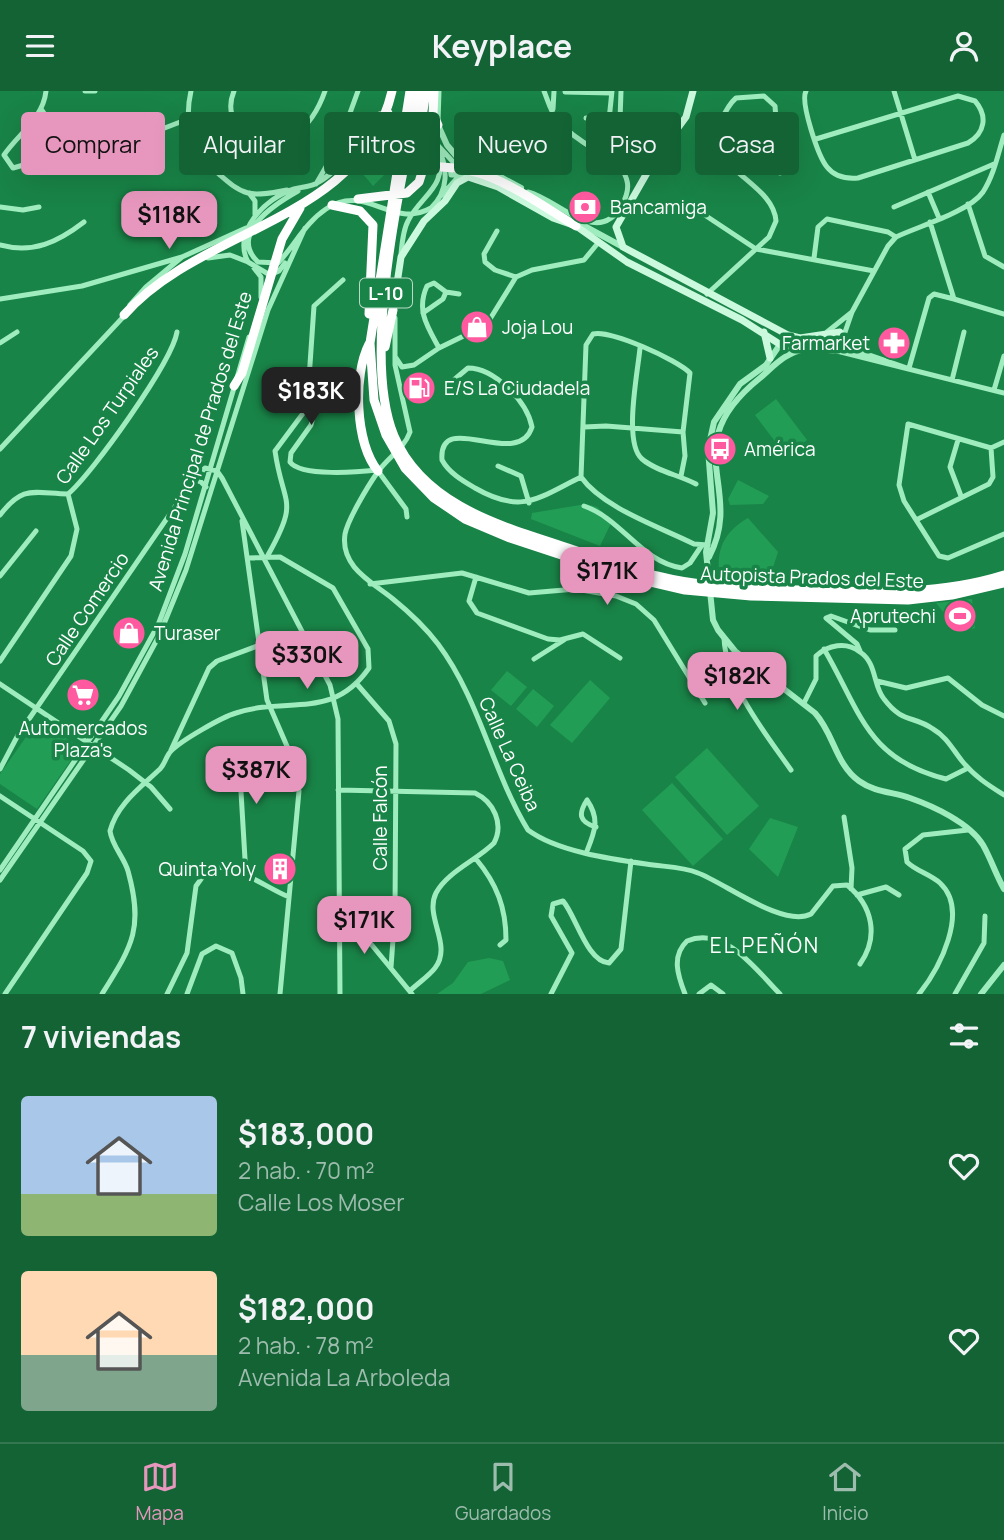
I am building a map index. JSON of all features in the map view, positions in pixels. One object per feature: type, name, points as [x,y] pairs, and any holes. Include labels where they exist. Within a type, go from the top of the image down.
[{"type":"highway","points":[[124,315],[152,287],[194,258],[246,235],[306,201],[360,158],[387,110],[394,91]]},
{"type":"highway","points":[[379,112],[394,91]]},
{"type":"highway","name":"Autopista Prados del Este","points":[[410,91],[412,112]]},
{"type":"highway","name":"Autopista Prados del Este","points":[[415,112],[419,91]]},
{"type":"highway","points":[[417,112],[426,91]]},
{"type":"highway","points":[[433,112],[434,91]]},
{"type":"highway","points":[[387,110],[392,138],[409,159],[430,168],[481,177],[576,226]]},
{"type":"highway","name":"Autopista Prados del Este","points":[[400,175],[387,232],[368,347],[374,400],[386,435],[440,503],[487,529],[612,572],[664,586],[727,595],[887,601],[931,599],[1004,583]]},
{"type":"highway","name":"Autopista Prados del Este","points":[[403,175],[393,233],[381,354],[384,406],[407,464],[436,489],[474,515],[626,567],[685,582],[740,588],[892,592],[949,587],[1004,575]]},
{"type":"highway","points":[[358,199],[407,193],[422,175]]},
{"type":"highway","points":[[234,386],[242,373],[282,239],[306,201]]},
{"type":"highway","points":[[332,205],[360,211],[373,225],[368,379],[374,400]]},
{"type":"highway","points":[[381,354],[393,310]]},
{"type":"highway","points":[[368,347],[359,378],[360,420],[370,460],[377,470]]},
{"type":"main road","points":[[681,123],[690,107],[693,91]]},
{"type":"main road","points":[[576,226],[628,262],[764,331],[781,345],[833,350],[843,345],[845,335],[837,330],[800,338],[776,330],[623,247],[616,227],[646,175]]},
{"type":"main road","points":[[393,310],[401,257],[414,233],[445,201],[457,183],[468,177],[481,177]]},
{"type":"main road","points":[[764,331],[771,358]]},
{"type":"street","points":[[41,109],[66,146],[66,153],[13,168],[4,155],[41,109],[46,91]]},
{"type":"street","points":[[85,91],[95,91]]},
{"type":"street","points":[[189,112],[191,91]]},
{"type":"street","points":[[234,91],[232,114],[239,127],[258,141],[273,143],[301,132],[325,91]]},
{"type":"street","points":[[316,184],[338,146],[358,91]]},
{"type":"street","points":[[438,112],[439,91]]},
{"type":"street","points":[[544,91],[552,112]]},
{"type":"street","points":[[552,112],[554,91]]},
{"type":"street","points":[[620,112],[621,91]]},
{"type":"street","points":[[806,91],[804,100],[816,139],[824,164],[843,178],[858,178],[974,139],[983,127],[982,112],[975,101],[962,96],[816,139]]},
{"type":"street","points":[[894,91],[915,160]]},
{"type":"street","points":[[565,92],[612,92],[610,112]]},
{"type":"street","points":[[726,112],[742,95],[764,96],[772,102],[774,112]]},
{"type":"street","points":[[611,102],[620,103]]},
{"type":"street","points":[[440,129],[454,153]]},
{"type":"street","points":[[908,368],[858,351],[845,335],[852,312],[896,237],[968,204],[981,194],[995,164],[1004,135]]},
{"type":"street","points":[[440,147],[454,163]]},
{"type":"street","points":[[439,197],[446,176],[440,155]]},
{"type":"street","points":[[894,207],[995,164]]},
{"type":"street","points":[[454,165],[449,171],[451,175],[481,177]]},
{"type":"street","points":[[220,175],[231,185],[248,193],[305,188]]},
{"type":"street","points":[[327,175],[316,184],[275,206],[253,227],[248,239],[250,253],[261,264],[278,263],[305,228],[332,205],[358,199],[408,215],[431,208],[459,176]]},
{"type":"street","points":[[401,257],[406,224],[435,188],[439,175]]},
{"type":"street","points":[[497,175],[590,224],[606,224],[616,216],[629,192],[626,175]]},
{"type":"street","points":[[707,294],[756,249],[775,227],[774,211],[741,175]]},
{"type":"street","points":[[248,262],[242,242],[248,226],[276,198],[293,189]]},
{"type":"street","points":[[528,192],[623,247]]},
{"type":"street","points":[[928,192],[939,218]]},
{"type":"street","points":[[248,193],[256,206],[255,218]]},
{"type":"street","points":[[682,200],[756,249],[874,271]]},
{"type":"street","points":[[968,204],[985,256],[1004,267]]},
{"type":"street","points":[[0,207],[23,210],[39,207]]},
{"type":"street","points":[[814,258],[818,227],[827,219],[888,232],[896,237]]},
{"type":"street","points":[[0,246],[20,250],[38,248],[59,239],[84,222]]},
{"type":"street","points":[[930,222],[954,299]]},
{"type":"street","points":[[0,299],[82,286],[182,257],[248,226]]},
{"type":"street","points":[[124,315],[174,275],[206,258],[222,254],[248,262],[254,268],[270,275],[279,271],[305,228]]},
{"type":"street","name":"Avenida Principal de Prados del Este","points":[[90,746],[158,625],[179,572],[205,487],[214,470],[268,310],[305,228]]},
{"type":"street","points":[[498,231],[484,254],[485,262],[495,270],[516,277]]},
{"type":"street","points":[[396,357],[398,364],[407,368],[485,324],[516,277],[532,270],[584,260],[598,243]]},
{"type":"street","points":[[0,449],[124,315],[146,286],[182,257]]},
{"type":"street","name":"Avenida Principal de Prados del Este","points":[[0,880],[134,683],[164,626],[186,570],[234,386],[262,292],[261,277],[254,268]]},
{"type":"street","points":[[266,556],[282,531],[288,512],[285,487],[275,451],[307,408],[312,372],[312,313],[319,299],[343,280]]},
{"type":"street","points":[[439,348],[423,313],[421,301],[428,286],[434,283],[446,292],[460,295]]},
{"type":"street","points":[[423,313],[443,299],[446,292]]},
{"type":"street","points":[[908,368],[929,298],[934,294],[1004,314]]},
{"type":"street","name":"Calle La Ceiba","points":[[393,310],[396,357],[410,432],[406,441],[377,470],[345,534],[347,549],[353,564],[370,584],[404,609],[439,645],[483,728],[528,830],[552,844],[700,873],[758,906],[799,917],[811,914],[833,886],[839,884],[851,888]]},
{"type":"street","points":[[827,332],[852,312]]},
{"type":"street","points":[[0,344],[17,332]]},
{"type":"street","name":"Calle Los Turpiales","points":[[0,661],[71,556],[77,530],[68,494],[82,480],[145,392],[175,342],[177,332]]},
{"type":"street","points":[[681,476],[685,456],[682,432],[690,373],[682,366],[604,332],[593,334],[587,341],[581,477],[602,498],[694,544],[707,545]]},
{"type":"street","points":[[952,380],[964,332]]},
{"type":"street","points":[[800,338],[781,345],[771,358],[733,391],[714,422],[708,449],[713,513],[707,545],[713,620],[724,638],[742,657],[804,703],[825,726],[845,768],[858,781],[916,800],[968,830],[982,845],[1004,889]]},
{"type":"street","points":[[640,348],[632,428],[634,448],[642,459],[696,484]]},
{"type":"street","points":[[584,506],[601,513],[653,558],[671,567],[682,568],[690,563],[707,545],[719,513],[715,441],[723,418],[740,394],[785,356],[805,349]]},
{"type":"street","points":[[833,350],[1004,393]]},
{"type":"street","points":[[994,390],[1004,356]]},
{"type":"street","points":[[449,384],[468,368],[490,372],[527,414],[532,427],[523,442],[514,445],[469,437],[452,440],[443,451],[444,465],[465,481],[501,502],[529,503],[581,477]]},
{"type":"street","points":[[338,371],[324,372],[311,425],[291,453],[290,462],[297,469],[313,471],[377,470],[405,509],[407,517]]},
{"type":"street","points":[[1004,442],[991,448],[958,440],[911,423],[905,428],[899,485],[925,538],[943,558],[1004,534]]},
{"type":"street","points":[[584,427],[682,432]]},
{"type":"street","points":[[958,440],[950,467],[961,496]]},
{"type":"street","points":[[916,520],[989,484],[993,477],[991,448]]},
{"type":"street","points":[[498,466],[521,476],[529,503]]},
{"type":"street","points":[[192,482],[201,470],[214,470],[266,556],[334,700],[338,719],[340,994]]},
{"type":"street","points":[[192,482],[200,481],[205,487]]},
{"type":"street","name":"Calle Comercio","points":[[0,769],[18,735],[192,482]]},
{"type":"street","points":[[0,515],[11,500],[25,492],[68,494]]},
{"type":"street","points":[[241,514],[269,706],[289,749],[299,791],[280,994]]},
{"type":"street","points":[[0,576],[36,531]]},
{"type":"street","points":[[171,751],[228,716],[269,706],[334,700],[356,683],[369,668],[370,655],[333,588],[286,559],[266,556],[248,558]]},
{"type":"street","points":[[370,584],[453,573],[529,593],[584,590],[623,597],[636,604],[659,628],[705,703]]},
{"type":"street","points":[[476,577],[469,601],[473,610],[548,639],[566,638]]},
{"type":"street","points":[[895,630],[879,631],[831,616],[826,618],[857,644],[875,672],[881,697],[901,718],[932,728],[955,748],[968,768],[1004,795]]},
{"type":"street","points":[[534,659],[575,634],[586,635],[620,658]]},
{"type":"street","points":[[724,638],[726,660],[745,699],[791,770]]},
{"type":"street","points":[[548,639],[550,651]]},
{"type":"street","points":[[102,994],[136,932],[128,871],[110,831],[125,803],[143,782],[161,768],[209,668],[217,661],[260,645]]},
{"type":"street","points":[[804,703],[816,679],[816,656],[835,645],[860,651]]},
{"type":"street","points":[[824,649],[860,721],[878,745],[926,774],[946,779],[968,768]]},
{"type":"street","points":[[877,681],[906,688],[946,677],[982,705],[1004,716]]},
{"type":"street","name":"Calle Falcón","points":[[356,683],[392,727],[396,744],[395,912],[391,967]]},
{"type":"street","points":[[0,684],[143,782],[170,809]]},
{"type":"street","points":[[232,773],[240,775],[246,876]]},
{"type":"street","name":"Calle La Ceiba","points":[[338,790],[457,790],[483,796],[497,818],[498,834],[494,843],[437,891],[433,908],[440,939],[440,958],[436,967],[412,992]]},
{"type":"street","points":[[0,796],[83,851],[90,865],[5,994]]},
{"type":"street","points":[[587,851],[596,827],[596,813],[587,800],[580,815],[584,823],[596,827]]},
{"type":"street","points":[[844,817],[852,868],[851,888],[869,913],[873,927],[869,951],[860,964]]},
{"type":"street","name":"Avenida Principal de Prados del Este","points":[[0,870],[39,820]]},
{"type":"street","points":[[919,994],[948,941],[952,907],[939,882],[907,862],[905,849],[923,835],[968,830]]},
{"type":"street","points":[[476,859],[497,889],[503,908],[506,940],[500,945]]},
{"type":"street","points":[[551,994],[572,953],[551,916],[553,904],[563,901],[567,905],[576,927],[590,944],[594,956],[603,963],[609,963],[621,950],[631,861]]},
{"type":"street","points":[[167,994],[187,953],[196,886],[203,874],[217,866],[246,876],[289,897]]},
{"type":"street","points":[[857,895],[883,887],[899,895]]},
{"type":"street","points":[[339,905],[412,992]]},
{"type":"street","points":[[955,994],[984,943],[985,916]]},
{"type":"street","points":[[685,994],[677,967],[678,955],[687,941],[700,938],[727,944],[780,994]]},
{"type":"street","points":[[187,994],[204,951],[219,946],[229,950],[234,957],[243,984],[243,994]]},
{"type":"street","points":[[981,994],[1004,965]]},
{"type":"street","points":[[699,994],[711,985],[723,994]]},
{"type":"green space","points":[[364,175],[384,175],[373,186]]},
{"type":"green space","points":[[776,399],[807,440],[786,456],[755,415]]},
{"type":"green space","points":[[738,480],[769,496],[763,504],[730,505],[728,499]]},
{"type":"green space","points":[[586,504],[597,507],[612,521],[600,546],[531,519],[532,513]]},
{"type":"green space","points":[[748,518],[778,552],[772,570],[719,570],[720,553],[725,539]]},
{"type":"green space","name":"Aprutechi","points":[[972,599],[975,628],[969,629],[958,626],[936,603]]},
{"type":"green space","points":[[507,671],[527,687],[511,706],[491,690]]},
{"type":"green space","points":[[590,680],[610,698],[572,743],[550,725]]},
{"type":"green space","points":[[533,689],[554,706],[537,727],[516,709]]},
{"type":"green space","points":[[38,720],[80,747],[37,809],[0,784],[0,774]]},
{"type":"green space","points":[[707,748],[759,806],[727,835],[675,777]]},
{"type":"green space","points":[[672,783],[723,839],[693,866],[642,810]]},
{"type":"green space","points":[[770,818],[798,827],[778,877],[749,849]]},
{"type":"green space","points":[[489,958],[503,961],[510,980],[481,994],[437,994],[453,983],[468,962]]},
{"type":"place","name":"Bancamiga","points":[[585,207]]},
{"type":"place","name":"Joja Lou","points":[[477,327]]},
{"type":"place","name":"Farmarket","points":[[894,343]]},
{"type":"place","name":"E/S La Ciudadela","points":[[419,388]]},
{"type":"place","name":"América","points":[[720,449]]},
{"type":"place","name":"Aprutechi","points":[[960,616]]},
{"type":"place","name":"Turaser","points":[[129,633]]},
{"type":"place","name":"Automercados Plaza's","points":[[83,695]]},
{"type":"place","name":"Quinta Yoly","points":[[280,869]]},
{"type":"district","name":"EL PEÑÓN","points":[[765,945]]}]
